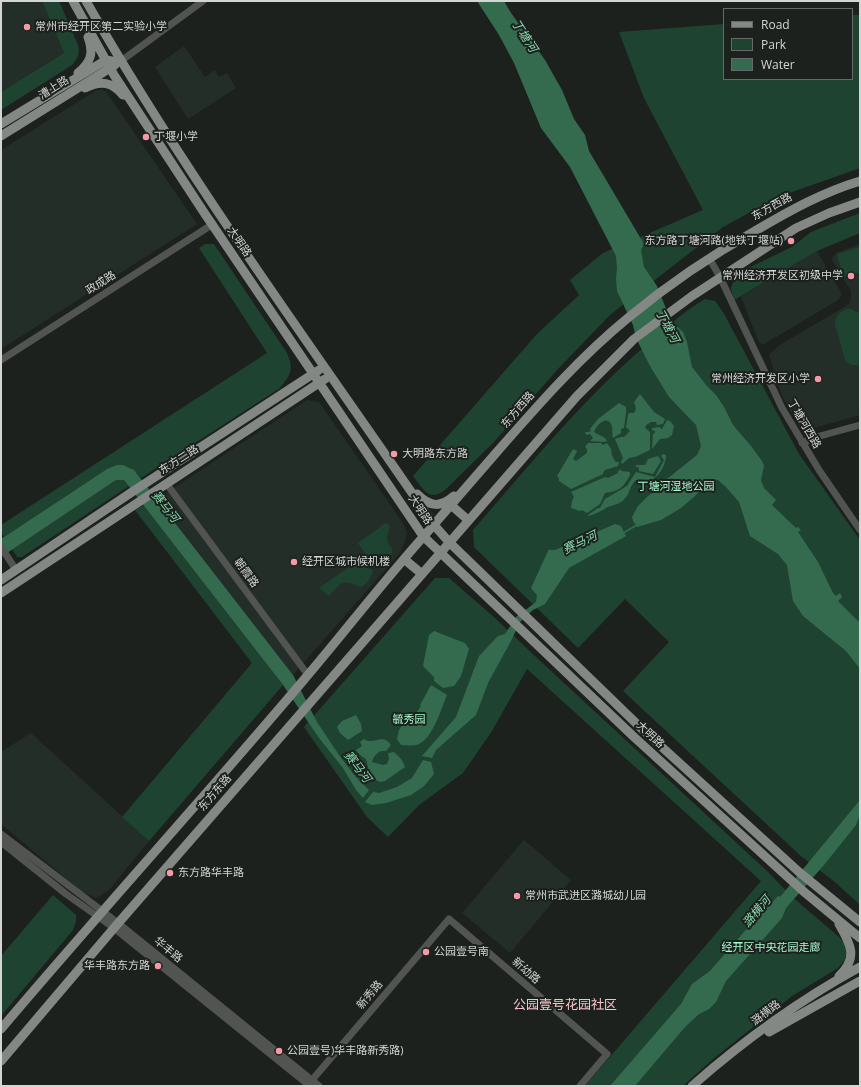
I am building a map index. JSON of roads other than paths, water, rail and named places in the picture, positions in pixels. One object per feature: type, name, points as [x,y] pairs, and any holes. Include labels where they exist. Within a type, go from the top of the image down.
[{"type":"main road","name":"大明路","points":[[73,1],[108,64],[137,110],[423,536],[634,737],[803,891],[860,938]]},
{"type":"main road","name":"大明路","points":[[86,1],[121,61],[224,220],[434,525],[449,542],[518,610],[642,728],[799,872],[860,922]]},
{"type":"main road","points":[[65,85],[84,68],[90,58],[92,48],[80,15]]},
{"type":"main road","points":[[108,64],[121,61]]},
{"type":"main road","name":"漕上路","points":[[1,124],[65,85],[108,64]]},
{"type":"main road","name":"漕上路","points":[[1,136],[50,105],[108,64]]},
{"type":"main road","points":[[50,105],[95,83],[104,83],[112,86],[120,92],[137,110]]},
{"type":"main road","name":"东方西路","points":[[434,525],[550,393],[586,356],[661,291],[709,258],[797,207],[860,181]]},
{"type":"main road","points":[[449,542],[577,396],[634,339],[669,312],[720,277],[796,228],[829,213],[860,202]]},
{"type":"main road","points":[[295,386],[306,372],[303,358]]},
{"type":"main road","name":"东方二路","points":[[1,580],[132,492],[325,366]]},
{"type":"main road","name":"东方二路","points":[[1,593],[331,374]]},
{"type":"main road","points":[[304,392],[317,389],[322,391],[330,398]]},
{"type":"main road","points":[[407,484],[424,501],[433,505],[446,503],[473,479]]},
{"type":"main road","points":[[451,505],[468,520]]},
{"type":"main road","name":"东方东路","points":[[1,1029],[99,914],[282,706],[423,536],[434,525]]},
{"type":"main road","name":"东方东路","points":[[1,1061],[116,925],[449,542]]},
{"type":"main road","points":[[404,559],[422,574]]},
{"type":"main road","points":[[830,984],[845,970],[851,958],[851,948],[848,938],[835,917]]},
{"type":"main road","name":"潞横路","points":[[692,1086],[715,1066],[791,1008],[860,967]]},
{"type":"main road","name":"潞横路","points":[[701,1086],[718,1070],[770,1031],[860,981]]},
{"type":"street","points":[[121,61],[203,1]]},
{"type":"street","name":"政成路","points":[[1,360],[213,224]]},
{"type":"street","name":"丁塘河西路","points":[[709,258],[720,277],[782,408],[802,443],[860,530]]},
{"type":"street","points":[[802,443],[820,436],[860,425]]},
{"type":"street","name":"朝霞路","points":[[166,483],[305,678]]},
{"type":"street","points":[[1,547],[16,570]]},
{"type":"street","name":"华丰路","points":[[1,834],[99,914]]},
{"type":"street","name":"华丰路","points":[[1,842],[116,925],[309,1084],[319,1086]]},
{"type":"street","name":"新幼路","points":[[449,919],[607,1054],[580,1086]]},
{"type":"street","name":"新秀路","points":[[309,1084],[449,919]]},
{"type":"water","name":"丁塘河","points":[[477,1],[504,1],[545,60],[562,90],[574,119],[585,135],[589,151],[644,244],[641,250],[644,267],[657,286],[671,321],[683,332],[687,342],[692,367],[716,395],[733,425],[762,461],[764,466],[761,480],[764,488],[776,500],[772,505],[796,528],[798,527],[801,530],[798,532],[818,562],[833,593],[836,596],[840,593],[842,597],[838,601],[858,621],[860,620],[860,669],[846,651],[803,616],[793,601],[787,565],[778,554],[750,536],[739,502],[718,480],[712,479],[707,481],[695,496],[681,508],[661,520],[637,527],[633,521],[632,517],[638,506],[667,479],[697,455],[701,446],[696,425],[669,397],[650,366],[636,338],[633,325],[617,291],[616,256],[570,167],[541,128],[514,63],[499,35]]},
{"type":"water","points":[[640,394],[654,412],[665,419],[663,424],[657,425],[656,422],[651,422],[646,425],[645,428],[650,432],[650,450],[635,457],[629,458],[622,464],[621,462],[623,458],[615,439],[624,437],[630,431],[626,427],[628,415],[629,413],[634,413],[636,409],[634,402]]},
{"type":"water","points":[[619,403],[626,407],[624,428],[621,429],[621,433],[613,438],[611,424],[604,421],[599,424],[594,432],[605,438],[607,441],[590,441],[593,438],[590,434],[587,435],[585,433],[591,431],[590,429],[598,419]]},
{"type":"water","points":[[667,420],[674,426],[672,435],[668,438],[660,439],[652,449],[653,434],[655,431],[652,430],[652,428],[661,427],[660,428],[662,429]]},
{"type":"water","points":[[588,443],[601,443],[603,445],[607,443],[611,449],[614,459],[616,462],[619,462],[618,466],[605,470],[603,474],[571,489],[559,481],[557,476],[573,449],[577,451],[573,459],[576,461],[587,453],[587,449],[585,447]]},
{"type":"water","points":[[663,454],[666,455],[665,462],[656,477],[650,480],[637,480],[633,483],[627,495],[621,502],[588,516],[600,508],[605,499],[627,486],[636,472],[655,477],[664,460],[661,456]]},
{"type":"water","points":[[658,456],[661,461],[653,474],[639,471],[639,468],[635,466],[645,465],[648,459]]},
{"type":"water","points":[[117,465],[123,465],[134,470],[293,675],[317,722],[355,776],[369,790],[363,798],[356,790],[343,768],[319,738],[283,685],[124,480],[116,480],[1,557],[1,539],[107,469]]},
{"type":"water","points":[[621,469],[621,471],[630,472],[630,475],[623,486],[614,491],[605,493],[600,504],[587,513],[582,510],[580,511],[571,508],[574,497],[571,492],[605,477],[608,478],[618,473]]},
{"type":"water","points":[[615,524],[621,526],[626,536],[569,568],[545,604],[533,610],[520,622],[488,683],[476,715],[436,750],[432,758],[422,756],[456,717],[479,656],[498,636],[505,634],[516,617],[536,602],[537,595],[531,588],[549,549],[555,550]]},
{"type":"water","points":[[434,631],[465,643],[469,649],[461,676],[454,686],[443,688],[434,681],[434,677],[423,666],[429,635]]},
{"type":"water","points":[[431,685],[447,695],[436,723],[428,737],[423,742],[417,745],[401,745],[397,739],[399,730],[403,724],[408,723],[413,718],[421,706],[420,705]]},
{"type":"water","points":[[356,715],[361,724],[362,731],[348,740],[340,733],[337,727],[342,721]]},
{"type":"water","points":[[364,739],[371,741],[381,739],[388,741],[391,745],[386,751],[381,751],[377,754],[372,762],[383,765],[387,764],[389,759],[388,753],[394,752],[402,760],[405,767],[385,781],[380,782],[374,779],[368,770],[366,759],[356,750],[362,746],[360,742]]},
{"type":"water","points":[[423,760],[431,762],[434,774],[424,786],[411,795],[386,803],[372,805],[365,802],[373,792],[379,793],[397,787],[412,778]]},
{"type":"water","points":[[860,800],[860,814],[856,825],[824,865],[786,908],[782,918],[726,981],[716,1002],[709,1009],[699,1014],[685,1027],[635,1086],[610,1086],[681,1004],[692,984],[710,971],[764,909],[765,910],[778,896],[780,897]]},
{"type":"waterway","name":"赛马河","points":[[623,533],[637,525]]},
{"type":"place","name":"常州市经开区第二实验小学","points":[[27,27]]},
{"type":"place","name":"丁堰小学","points":[[146,137]]},
{"type":"place","name":"东方路丁塘河路(地铁丁堰站)","points":[[791,241]]},
{"type":"place","name":"常州经济开发区初级中学","points":[[851,276]]},
{"type":"place","name":"常州经济开发区小学","points":[[818,379]]},
{"type":"place","name":"大明路东方路","points":[[394,454]]},
{"type":"place","name":"经开区城市候机楼","points":[[294,562]]},
{"type":"place","name":"东方路华丰路","points":[[170,873]]},
{"type":"place","name":"常州市武进区潞城幼儿园","points":[[517,896]]},
{"type":"place","name":"公园壹号南","points":[[426,952]]},
{"type":"place","name":"华丰路东方路","points":[[158,966]]},
{"type":"place","name":"公园壹号)华丰路新秀路)","points":[[279,1051]]},
{"type":"district","name":"公园壹号花园社区","points":[[565,1005]]},
{"type":"park label","name":"丁塘河湿地公园","points":[[676,487]]},
{"type":"park label","name":"毓秀园","points":[[409,720]]},
{"type":"park label","name":"经开区中央花园走廊","points":[[771,948]]},
{"type":"water label","name":"潞横河","points":[[757,912]]}]
